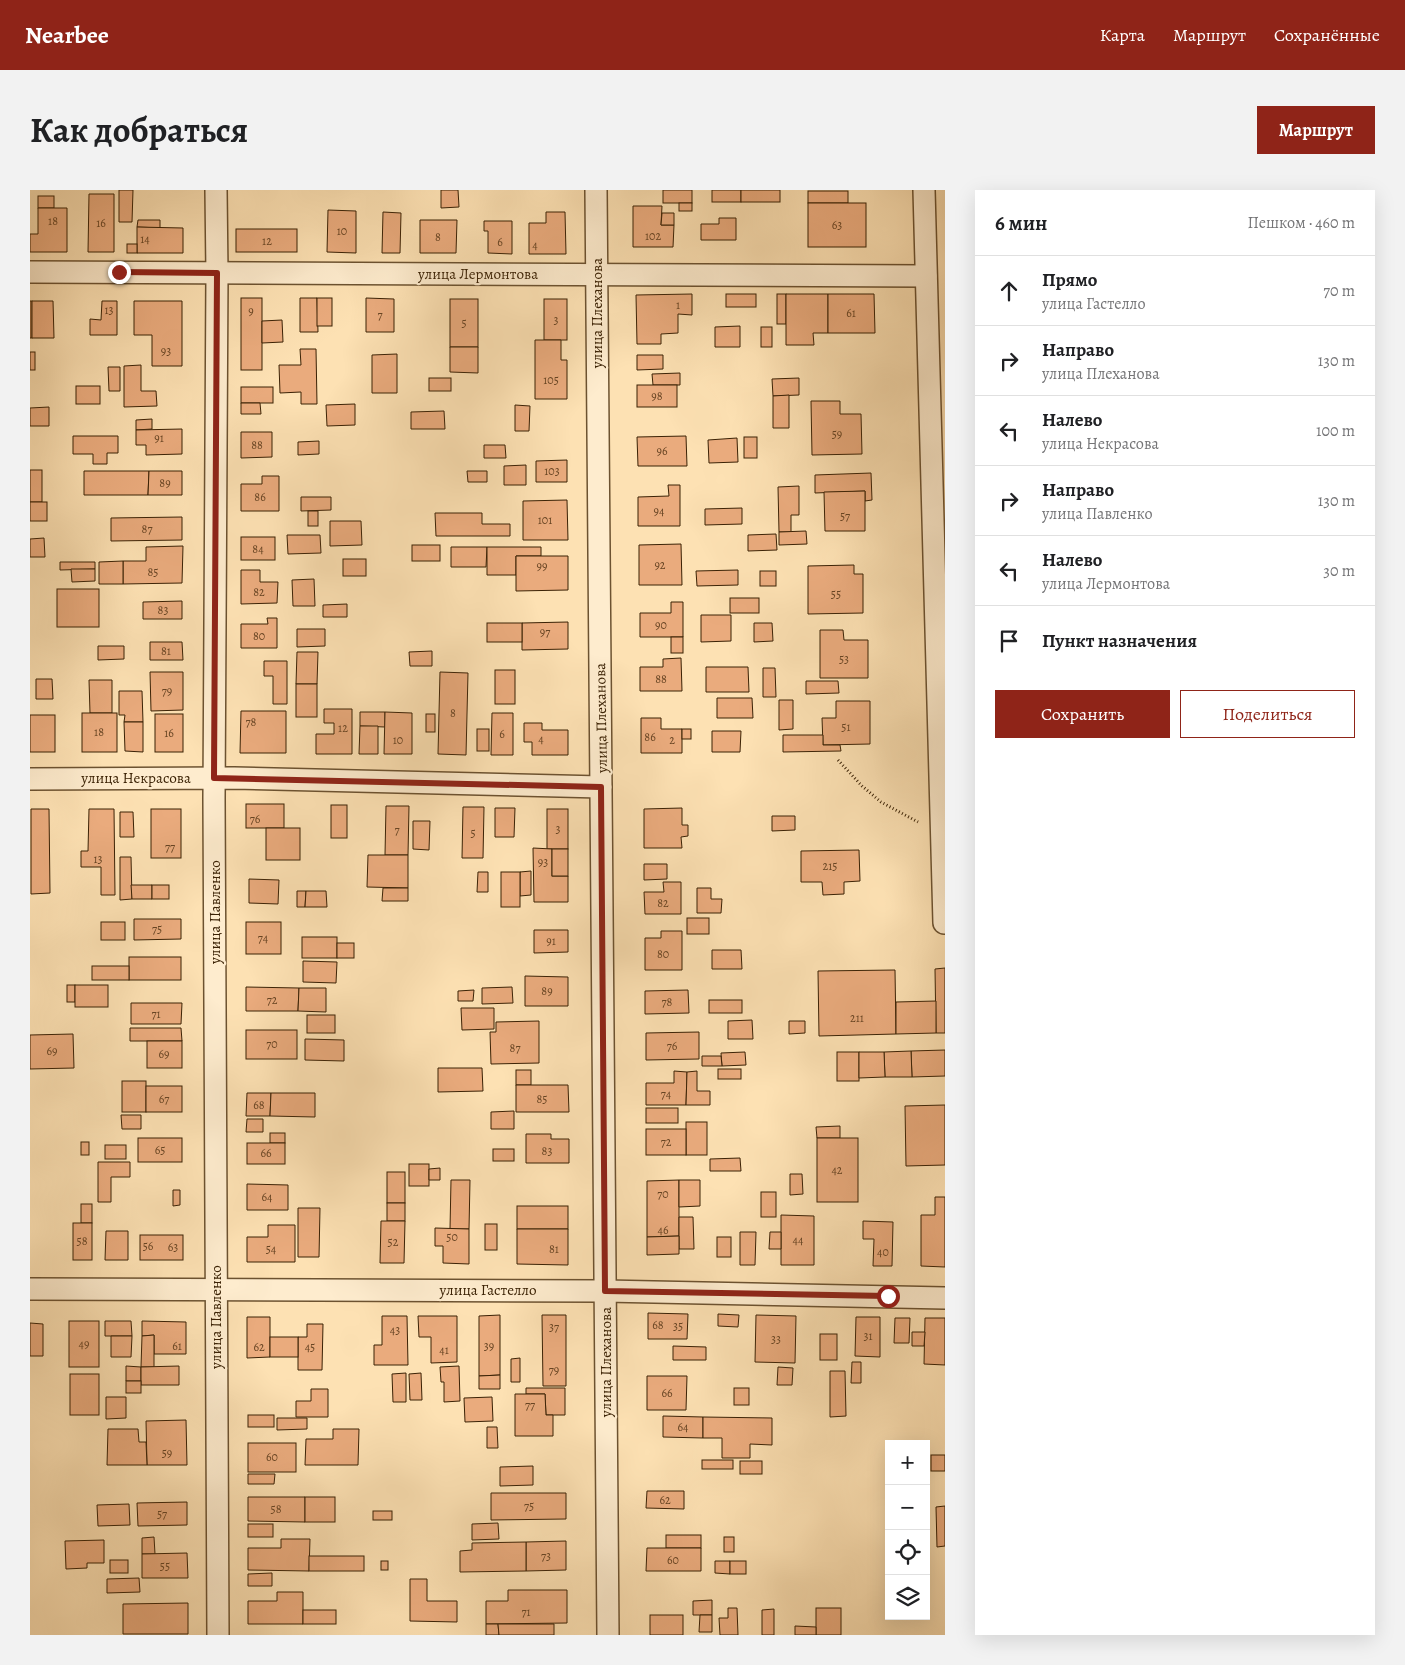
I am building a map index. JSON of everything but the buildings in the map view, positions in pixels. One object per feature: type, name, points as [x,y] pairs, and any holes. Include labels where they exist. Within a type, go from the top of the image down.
[{"type":"street","name":"улица Павленко","points":[[216,190],[214,778],[218,1635]]},
{"type":"street","name":"улица Плеханова","points":[[596,190],[608,1635]]},
{"type":"street","points":[[924,190],[944,923]]},
{"type":"street","name":"улица Лермонтова","points":[[30,272],[926,276]]},
{"type":"street","name":"улица Некрасова","points":[[30,779],[214,778],[601,787]]},
{"type":"street","name":"улица Гастелло","points":[[30,1289],[605,1291],[945,1298]]},
{"type":"path","points":[[838,760],[862,786],[881,802],[941,834]]},
{"type":"route","points":[[119,272],[217,273],[214,778],[601,787],[605,1291],[888,1296]]}]
